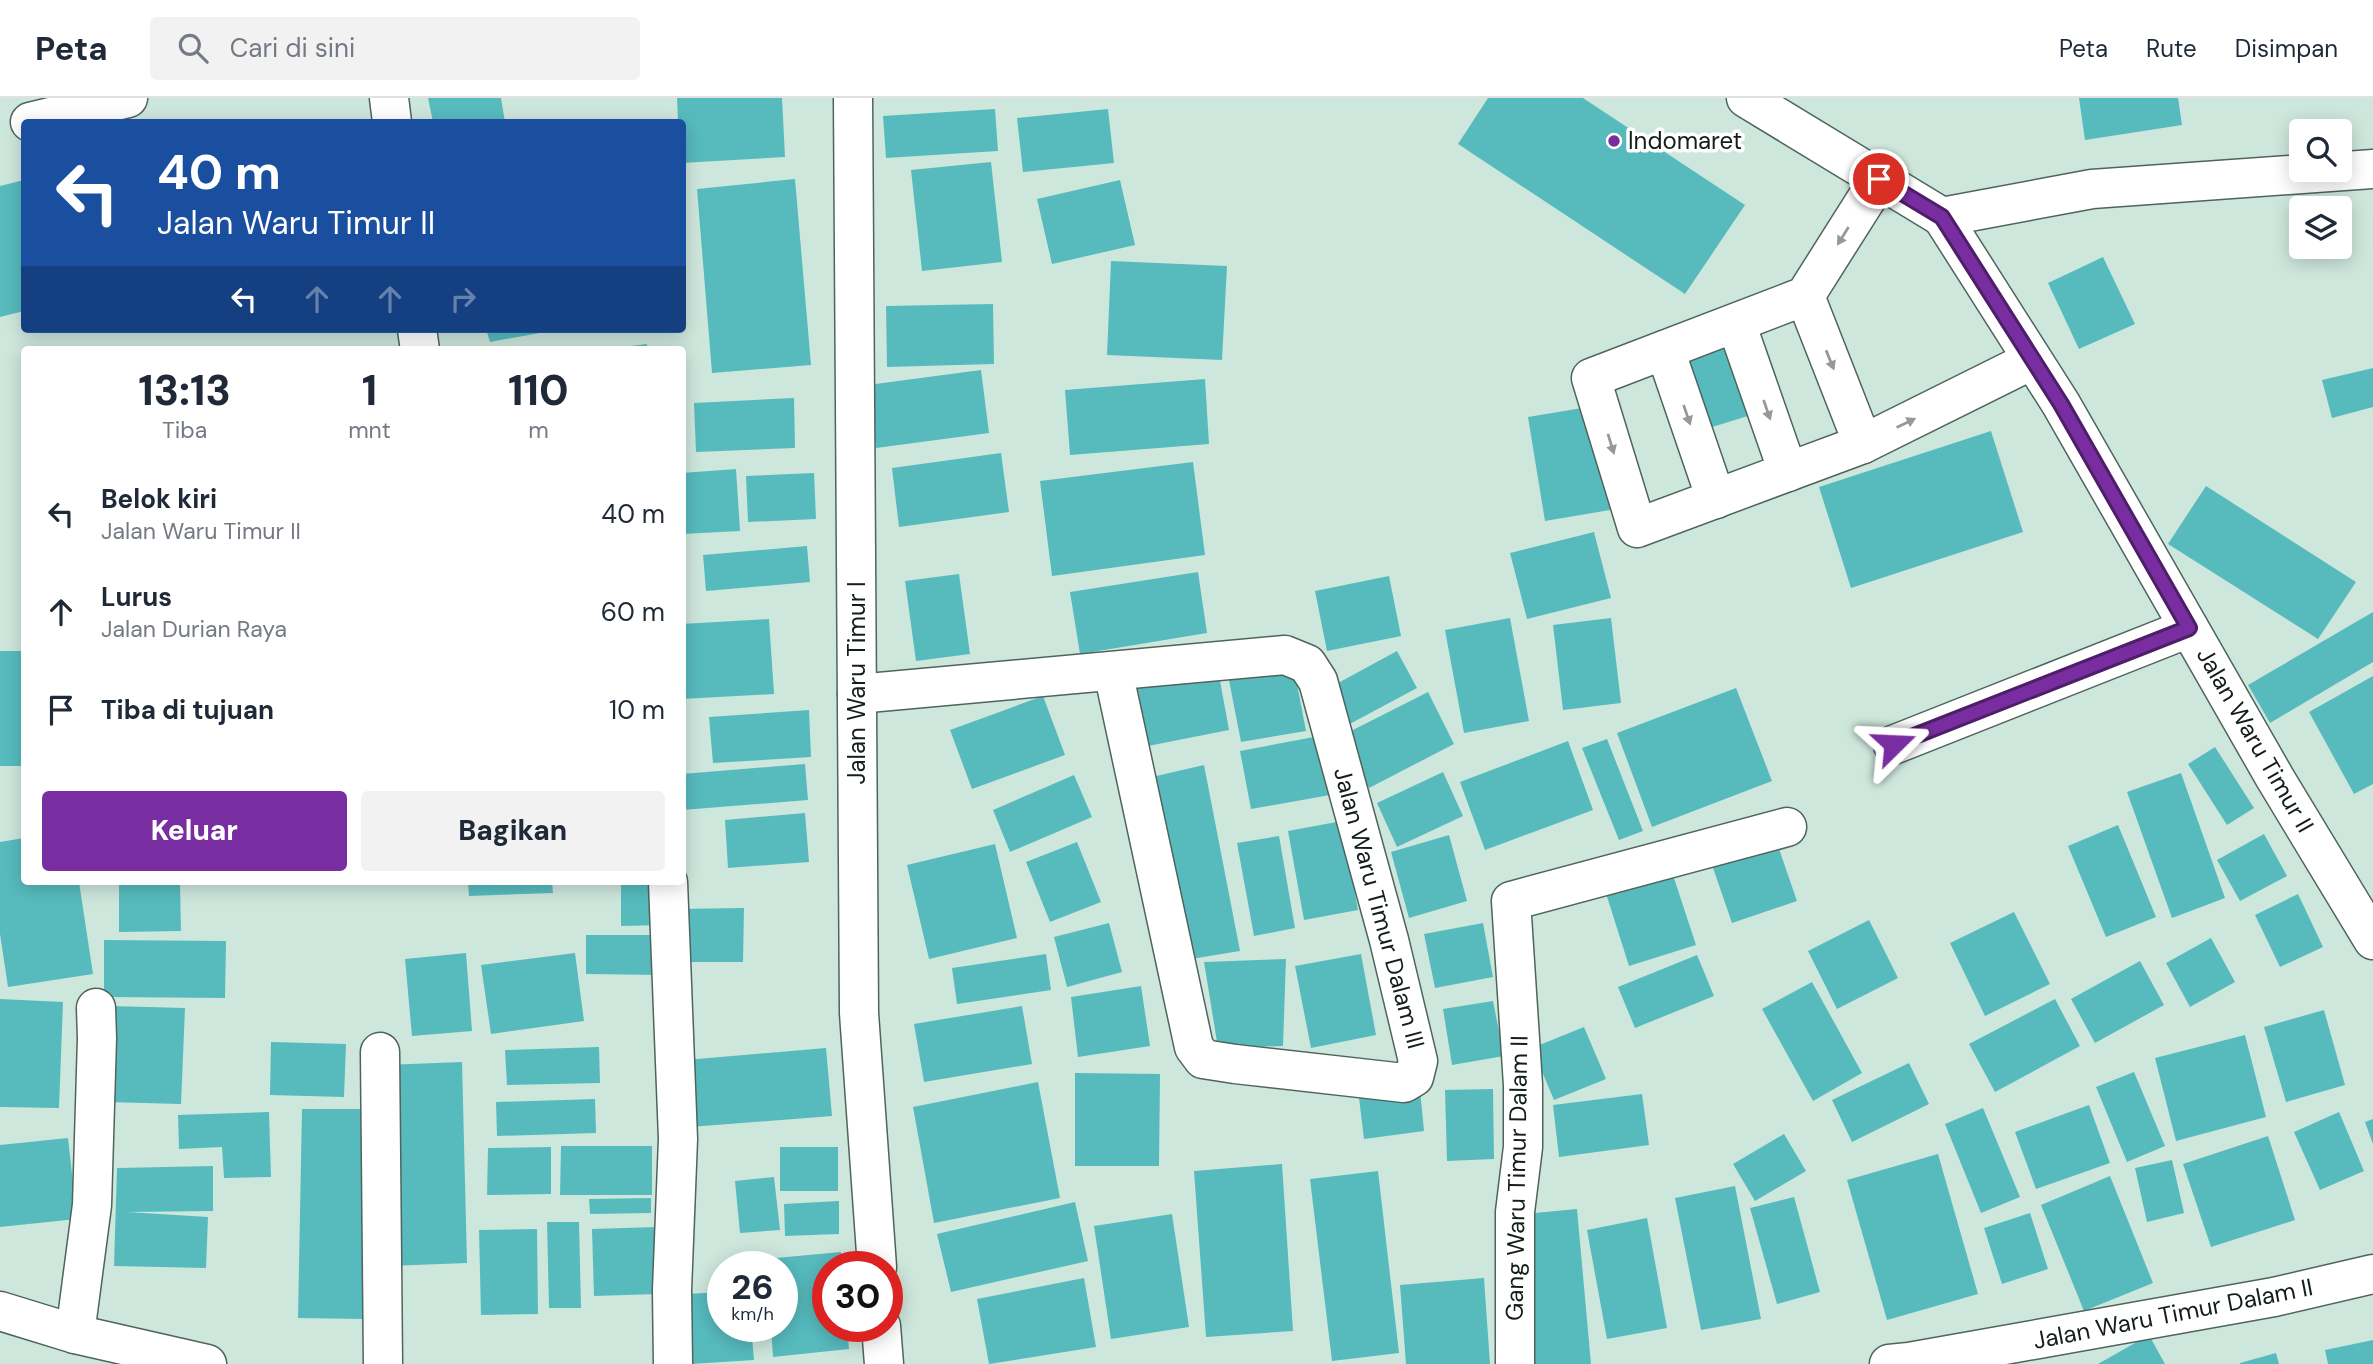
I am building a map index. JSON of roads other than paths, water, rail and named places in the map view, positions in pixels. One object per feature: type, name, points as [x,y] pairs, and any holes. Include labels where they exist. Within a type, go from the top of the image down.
[{"type":"street","points":[[42,119],[128,98]]},
{"type":"street","points":[[389,98],[392,119]]},
{"type":"street","name":"Jalan Waru Timur I","points":[[853,98],[859,1013],[876,1251]]},
{"type":"street","points":[[1746,98],[1942,217],[2092,189],[2373,169]]},
{"type":"street","points":[[0,130],[21,125]]},
{"type":"street","points":[[1879,179],[1805,296],[1591,378],[1637,528],[1863,444],[2032,360]]},
{"type":"street","name":"Jalan Waru Timur II","points":[[1942,217],[2061,404],[2275,778],[2373,940]]},
{"type":"street","points":[[1805,296],[1863,444]]},
{"type":"street","points":[[1736,323],[1788,472]]},
{"type":"street","points":[[1665,350],[1716,499]]},
{"type":"street","points":[[1894,744],[2189,628]]},
{"type":"street","name":"Jalan Waru Timur Dalam III","points":[[857,694],[1285,655],[1307,664],[1318,681],[1389,940],[1418,1060],[1414,1077],[1404,1083],[1235,1065],[1203,1059],[1194,1047],[1113,671]]},
{"type":"street","name":"Gang Waru Timur Dalam II","points":[[1515,1364],[1515,1212],[1523,1147],[1523,1085],[1511,901],[1787,827]]},
{"type":"street","points":[[668,885],[678,1139],[672,1290],[673,1364]]},
{"type":"street","points":[[75,1334],[92,1205],[96,1008]]},
{"type":"street","points":[[380,1052],[383,1364]]},
{"type":"street","name":"Jalan Waru Timur Dalam II","points":[[1889,1364],[2274,1297],[2373,1274]]},
{"type":"street","points":[[0,1311],[75,1334],[207,1364]]},
{"type":"street","points":[[882,1342],[884,1364]]},
{"type":"place","name":"Indomaret","points":[[1614,141]]}]
